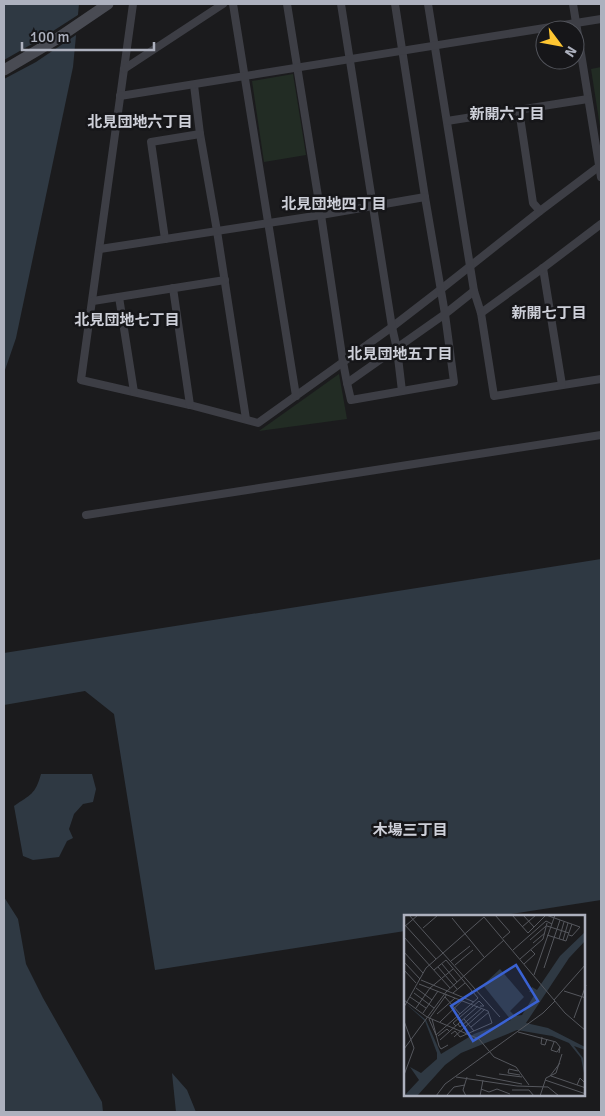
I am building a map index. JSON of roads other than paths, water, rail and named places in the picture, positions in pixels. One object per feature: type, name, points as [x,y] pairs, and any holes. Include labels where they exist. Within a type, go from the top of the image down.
[{"type":"street","points":[[4,70],[55,40],[108,4]]},
{"type":"street","points":[[133,4],[81,380],[258,423],[392,327],[600,166]]},
{"type":"street","points":[[124,69],[222,4]]},
{"type":"street","points":[[233,4],[296,396]]},
{"type":"street","points":[[287,4],[350,400],[454,382],[445,314],[395,4]]},
{"type":"street","points":[[340,4],[397,348],[402,390]]},
{"type":"street","points":[[428,4],[474,290],[481,313],[494,396],[601,379]]},
{"type":"street","points":[[573,4],[576,20]]},
{"type":"street","points":[[585,22],[601,19]]},
{"type":"street","points":[[120,96],[535,30]]},
{"type":"street","points":[[583,70],[601,177]]},
{"type":"street","points":[[194,85],[200,134],[246,419]]},
{"type":"street","points":[[447,122],[588,99]]},
{"type":"street","points":[[519,110],[533,203],[540,211]]},
{"type":"street","points":[[165,239],[151,142],[200,134]]},
{"type":"street","points":[[100,249],[425,197]]},
{"type":"street","points":[[481,313],[601,224]]},
{"type":"street","points":[[543,268],[562,385]]},
{"type":"street","points":[[93,301],[225,280]]},
{"type":"street","points":[[173,288],[190,405]]},
{"type":"street","points":[[347,383],[445,314],[474,290]]},
{"type":"street","points":[[118,297],[134,392]]},
{"type":"street","points":[[86,515],[601,435]]},
{"type":"district","name":"新開六丁目","points":[[507,114]]},
{"type":"district","name":"北見団地六丁目","points":[[140,122]]},
{"type":"district","name":"北見団地四丁目","points":[[334,204]]},
{"type":"district","name":"新開七丁目","points":[[549,313]]},
{"type":"district","name":"北見団地七丁目","points":[[127,320]]},
{"type":"district","name":"北見団地五丁目","points":[[400,354]]},
{"type":"district","name":"木場三丁目","points":[[410,830]]}]
